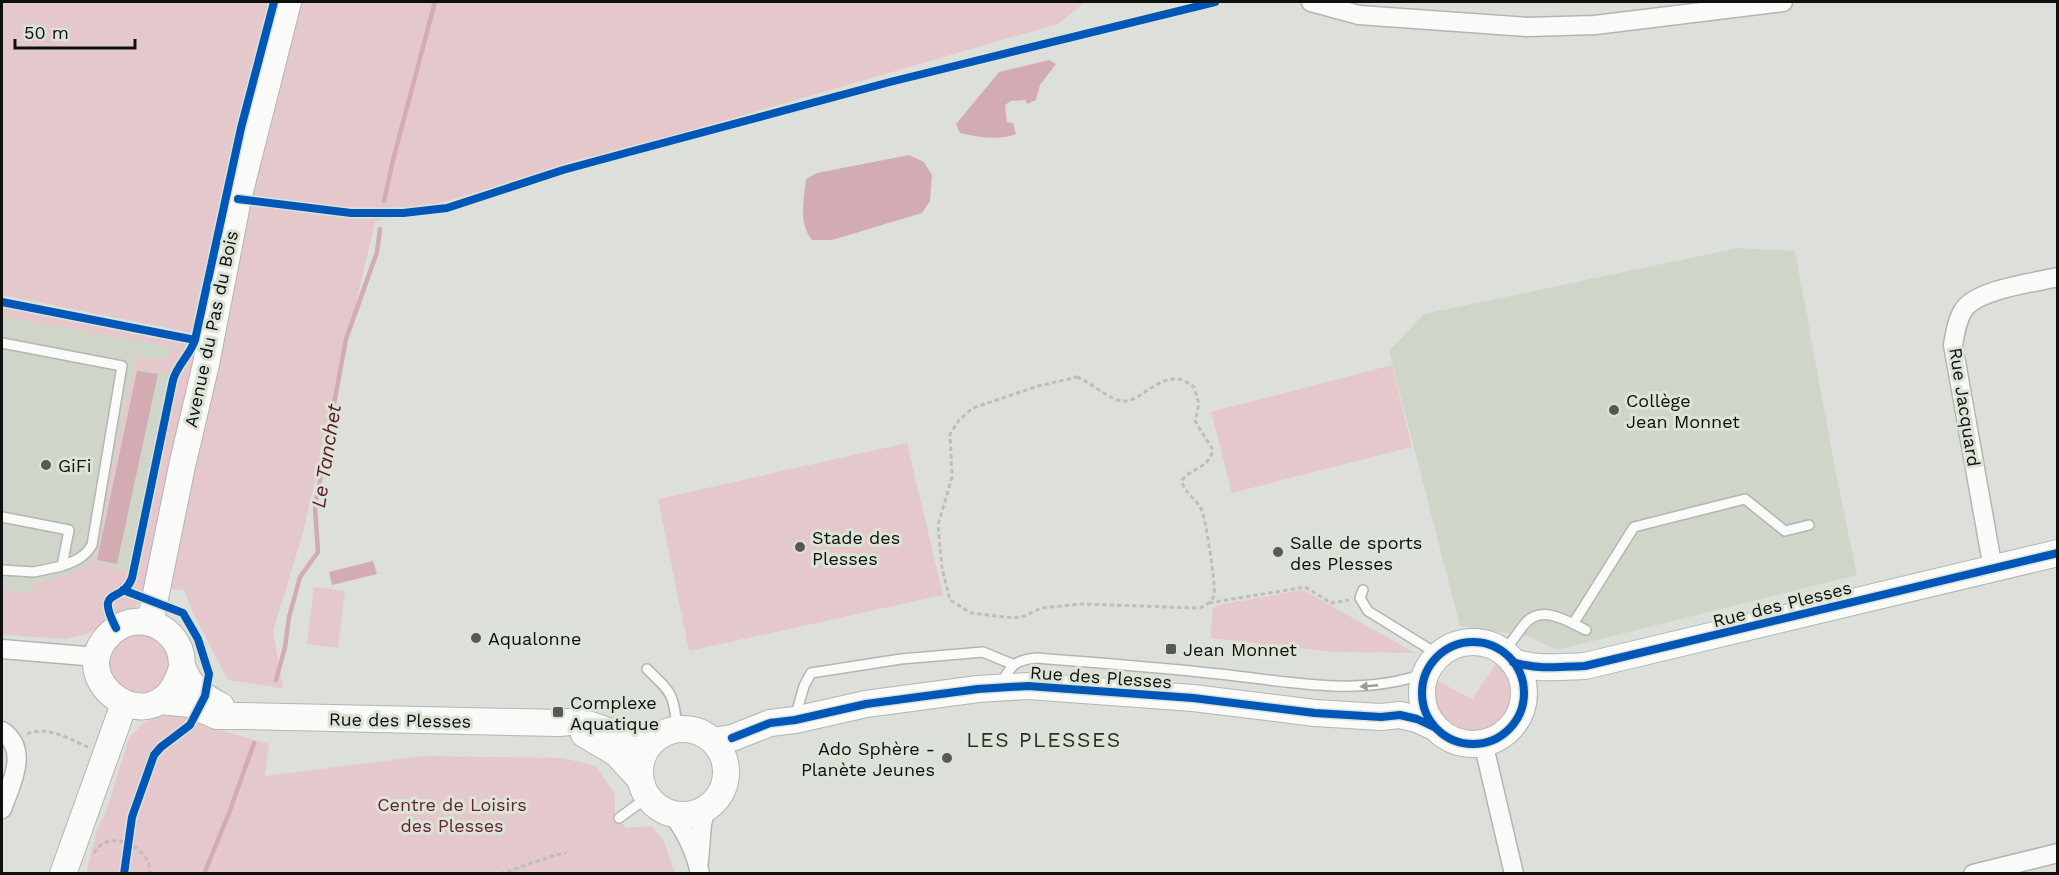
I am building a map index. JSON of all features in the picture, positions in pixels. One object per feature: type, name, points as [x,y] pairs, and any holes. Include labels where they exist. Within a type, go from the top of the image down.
[{"type":"street","name":"Avenue du Pas du Bois","points":[[150,623],[182,466],[206,364],[238,199],[288,2]]},
{"type":"street","points":[[1311,2],[1359,15],[1528,27],[1595,25],[1783,2]]},
{"type":"street","name":"Rue Jacquard","points":[[1994,568],[1953,345],[1957,324],[1964,309],[1981,296],[2058,278]]},
{"type":"street","name":"Rue des Plesses","points":[[1508,657],[1526,666],[1548,669],[1585,666],[2058,553]]},
{"type":"street","points":[[139,621],[150,623],[164,629],[174,639],[181,653],[182,668],[178,681],[171,693],[160,701],[148,706],[124,704],[106,690],[100,680],[97,657],[107,636],[116,628],[139,621]]},
{"type":"street","points":[[1471,642],[1493,646],[1508,657],[1521,676],[1523,701],[1513,723],[1505,732],[1495,738],[1474,744],[1448,738],[1434,727],[1424,706],[1422,691],[1429,670],[1459,644],[1471,642]]},
{"type":"street","points":[[2,649],[97,657]]},
{"type":"street","name":"Rue des Plesses","points":[[1523,701],[1542,685],[1585,666]]},
{"type":"street","name":"Rue des Plesses","points":[[182,668],[194,686],[205,696],[242,716]]},
{"type":"street","name":"Rue des Plesses","points":[[1357,714],[1400,702],[1429,670]]},
{"type":"street","name":"Rue des Plesses","points":[[713,741],[732,738],[770,723],[795,720],[857,705],[903,698],[1028,686],[1193,698],[1315,713],[1381,717],[1409,716],[1434,727]]},
{"type":"street","name":"Rue des Plesses","points":[[160,701],[190,704],[217,716],[225,717],[559,723],[579,721],[632,739],[666,734]]},
{"type":"street","points":[[63,873],[124,704]]},
{"type":"street","name":"Rue des Plesses","points":[[726,766],[748,745],[795,720]]},
{"type":"street","name":"Rue des Plesses","points":[[559,723],[592,737],[608,747],[622,759],[644,788]]},
{"type":"street","points":[[696,731],[713,741],[721,752],[726,766],[724,785],[714,802],[693,814],[671,813],[658,807],[644,788],[639,771],[642,757],[650,744],[666,734],[696,731]]},
{"type":"street","points":[[2,809],[18,761],[7,736]]},
{"type":"street","points":[[1483,742],[1514,873]]},
{"type":"street","points":[[700,870],[702,824],[706,808]]},
{"type":"street","points":[[671,813],[683,828],[700,870]]},
{"type":"street","points":[[1973,873],[2058,853]]},
{"type":"lane","points":[[2,343],[122,366],[92,545],[87,554],[62,566],[34,572],[2,570]]},
{"type":"lane","points":[[1573,624],[1634,527],[1745,499],[1785,531],[1809,525]]},
{"type":"lane","points":[[2,517],[69,530],[62,566]]},
{"type":"lane","points":[[998,688],[1012,664],[1037,658],[1208,672],[1336,687],[1386,684],[1406,680],[1429,670],[1368,611],[1361,594]]},
{"type":"lane","points":[[1508,657],[1523,625],[1535,615],[1546,613],[1586,630]]},
{"type":"lane","points":[[795,720],[804,686],[811,673],[901,659],[983,652],[1012,664]]},
{"type":"lane","points":[[647,669],[672,697],[666,734]]},
{"type":"lane","points":[[619,818],[644,788]]},
{"type":"path","points":[[1209,604],[1214,595],[1211,561],[1202,512],[1198,502],[1182,487],[1182,480],[1190,471],[1210,461],[1213,450],[1195,421],[1198,404],[1194,387],[1182,379],[1164,381],[1134,399],[1122,401],[1105,394],[1090,382],[1077,376],[1038,386],[973,408],[958,420],[950,434],[952,477],[938,525],[945,584],[950,600],[971,613],[1013,618],[1025,616],[1041,608],[1065,605],[1200,608],[1209,604],[1305,587],[1331,603],[1361,594]]},
{"type":"path","points":[[7,736],[44,730],[107,754]]},
{"type":"path","points":[[93,853],[107,841],[128,843],[147,858],[150,873]]},
{"type":"path","points":[[500,873],[566,853]]},
{"type":"shaded area","points":[[1049,60],[1056,64],[1040,85],[1036,100],[1027,104],[1025,100],[1011,101],[1005,105],[1007,122],[1013,123],[1016,134],[996,138],[960,133],[956,124],[999,72]]},
{"type":"shaded area","points":[[909,155],[924,162],[932,175],[930,201],[922,213],[832,240],[812,240],[803,219],[806,179],[817,173]]},
{"type":"shaded area","name":"Collège Jean Monnet","points":[[1737,248],[1795,251],[1857,575],[1557,650],[1527,636],[1460,626],[1389,351],[1424,314]]},
{"type":"shaded area","points":[[2,305],[176,347],[129,580],[123,588],[2,597]]},
{"type":"shaded area","points":[[137,371],[158,374],[117,564],[97,560]]},
{"type":"shaded area","points":[[373,561],[377,574],[332,585],[329,572]]},
{"type":"green space","points":[[2,2],[1085,2],[1058,24],[375,222],[303,533],[273,631],[283,688],[228,680],[193,613],[184,590],[170,589],[177,537],[217,338],[2,295]]},
{"type":"green space","points":[[2,305],[190,344],[171,373],[137,370],[95,562],[130,572],[124,585],[105,598],[103,606],[106,623],[87,634],[66,639],[2,635],[2,589],[32,594],[34,584],[72,572],[92,560],[136,357],[164,360],[172,349],[169,346],[2,317]]},
{"type":"green space","points":[[197,346],[201,347],[146,594],[131,612],[114,616],[111,604],[132,589],[137,580],[175,381]]},
{"type":"green space","points":[[1392,365],[1412,447],[1232,493],[1211,412]]},
{"type":"green space","name":"Stade des Plesses","points":[[907,443],[943,595],[689,651],[658,499]]},
{"type":"green space","points":[[314,587],[345,591],[338,648],[307,644]]},
{"type":"green space","points":[[1303,590],[1415,653],[1334,652],[1210,638],[1213,608],[1217,605]]},
{"type":"green space","points":[[124,633],[158,634],[175,663],[150,698],[110,683],[108,649]]},
{"type":"green space","points":[[1500,657],[1515,683],[1515,706],[1503,724],[1485,735],[1464,737],[1445,730],[1432,710],[1430,677],[1472,699]]},
{"type":"green space","name":"Centre de Loisirs des Plesses","points":[[171,713],[185,714],[213,728],[269,744],[265,776],[424,756],[563,758],[596,766],[615,794],[615,813],[626,828],[652,826],[664,842],[675,873],[86,874],[96,832],[106,812],[129,738],[143,723]]},
{"type":"waterway","name":"Le Tanchet","points":[[384,201],[435,2]]},
{"type":"waterway","name":"Le Tanchet","points":[[276,680],[300,577],[318,552],[315,507],[346,339],[377,252],[380,229]]},
{"type":"waterway","name":"Le Tanchet","points":[[204,874],[254,743]]},
{"type":"cycle path","points":[[116,628],[110,615],[109,600],[128,586],[132,578],[173,380],[195,340],[241,128],[274,2]]},
{"type":"cycle path","points":[[238,199],[351,213],[403,213],[447,208],[563,170],[890,82],[1215,2]]},
{"type":"cycle path","points":[[2,302],[195,340]]},
{"type":"cycle path","points":[[1513,662],[1540,667],[1585,666],[2058,553]]},
{"type":"cycle path","points":[[123,590],[183,613],[198,639],[209,674],[205,696],[190,725],[154,755],[132,817],[124,874]]},
{"type":"cycle path","points":[[1473,642],[1492,646],[1509,657],[1520,674],[1524,693],[1520,712],[1509,729],[1492,740],[1473,744],[1454,740],[1437,729],[1426,712],[1422,693],[1426,674],[1437,657],[1454,646],[1473,642]]},
{"type":"cycle path","points":[[732,738],[770,723],[795,720],[866,704],[978,689],[1028,686],[1193,698],[1315,713],[1381,717],[1400,715],[1417,719],[1434,727]]},
{"type":"place","name":"Collège Jean Monnet","points":[[1614,410]]},
{"type":"place","name":"GiFi","points":[[46,465]]},
{"type":"place","name":"Stade des Plesses","points":[[800,547]]},
{"type":"place","name":"Salle de sports des Plesses","points":[[1278,552]]},
{"type":"place","name":"Aqualonne","points":[[476,638]]},
{"type":"place","name":"Jean Monnet","points":[[1171,649]]},
{"type":"place","name":"Complexe Aquatique","points":[[558,712]]},
{"type":"place","name":"Ado Sphère - Planète Jeunes","points":[[947,758]]},
{"type":"district","name":"LES PLESSES","points":[[1044,739]]}]
